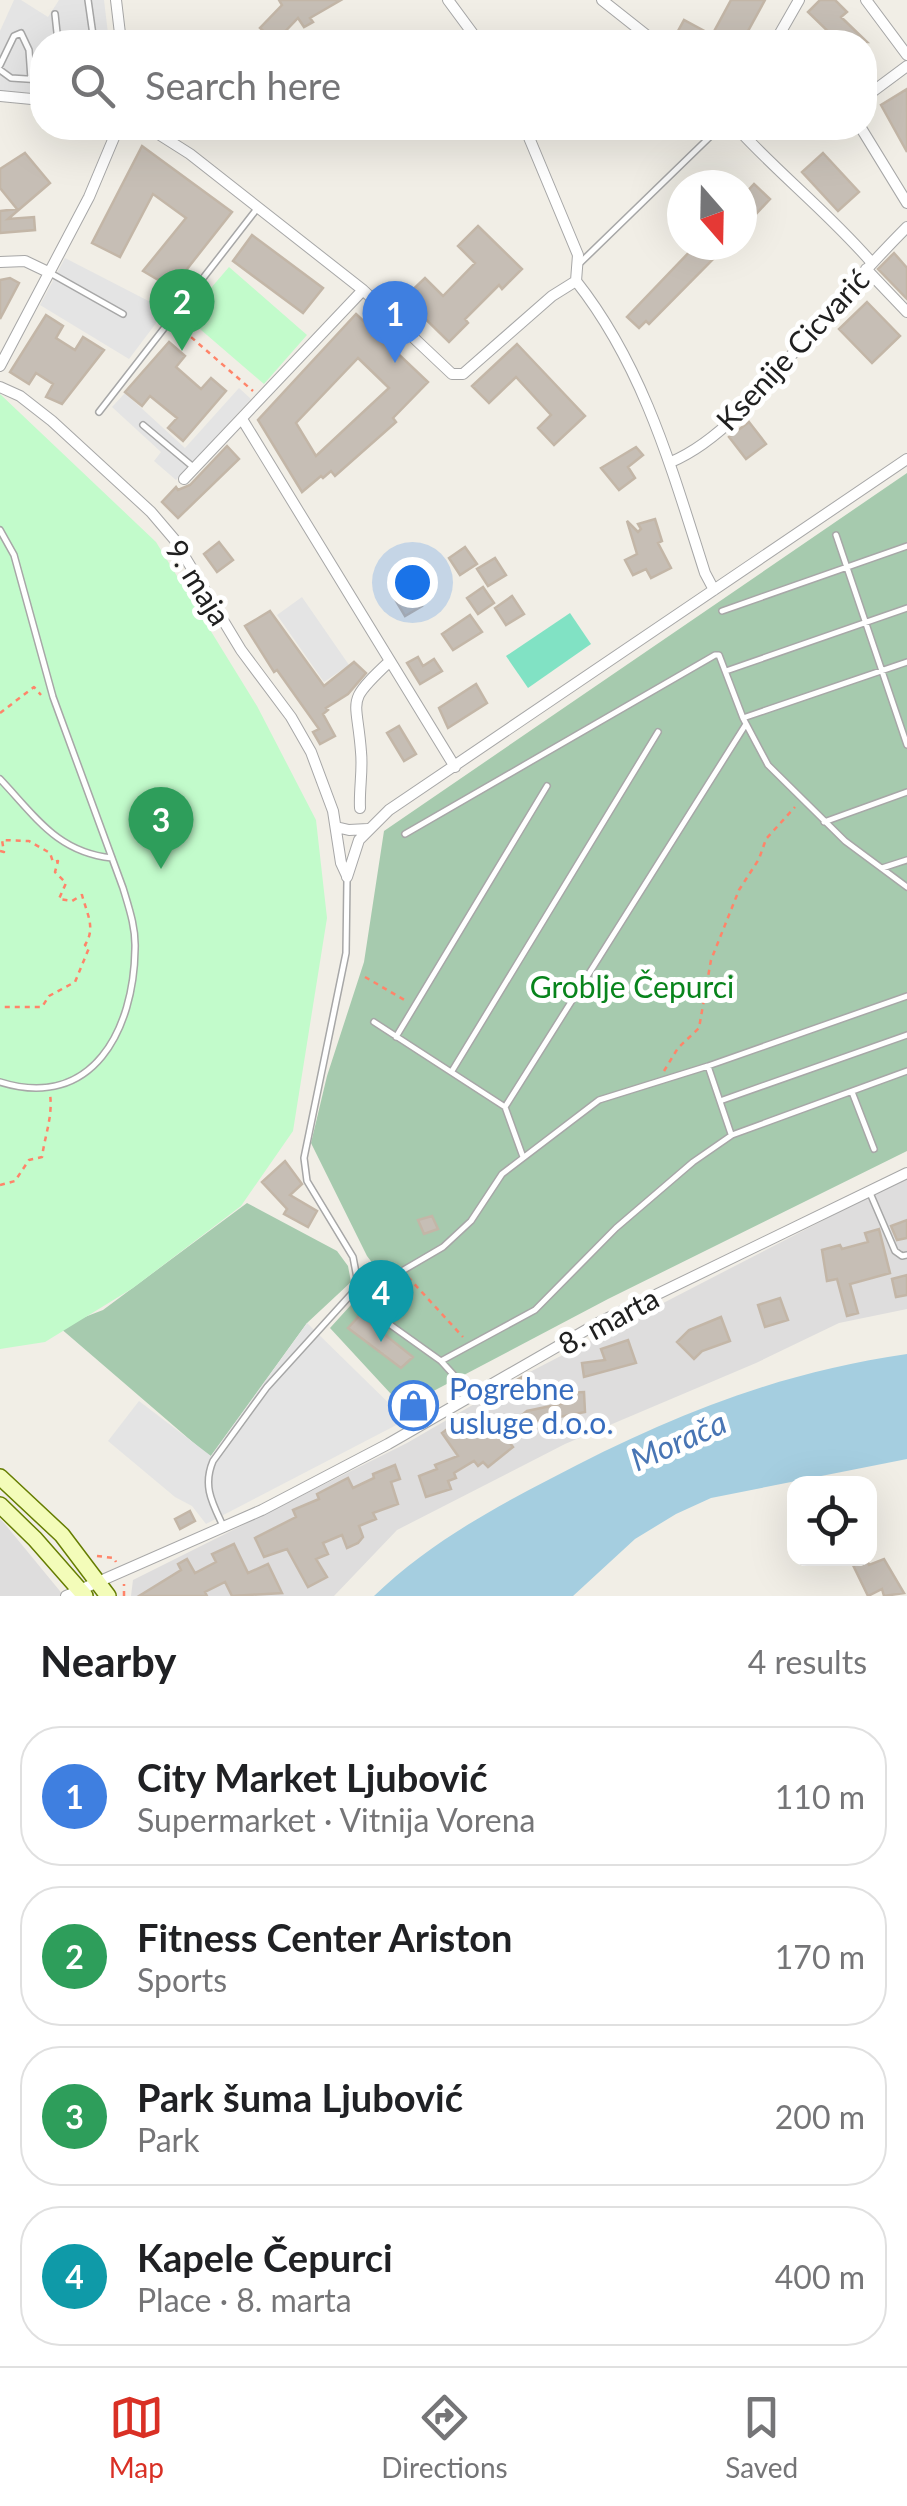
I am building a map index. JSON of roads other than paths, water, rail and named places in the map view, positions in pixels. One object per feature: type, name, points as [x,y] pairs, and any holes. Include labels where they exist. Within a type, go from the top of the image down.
[{"type":"main road","points":[[0,1477],[59,1532],[108,1596]]},
{"type":"main road","points":[[0,1505],[77,1594]]},
{"type":"street","points":[[116,0],[120,30]]},
{"type":"street","points":[[448,0],[469,30]]},
{"type":"street","points":[[602,0],[639,30]]},
{"type":"street","points":[[782,30],[799,0]]},
{"type":"street","points":[[866,0],[907,55]]},
{"type":"street","points":[[877,88],[907,66]]},
{"type":"street","points":[[0,96],[30,99]]},
{"type":"street","points":[[0,366],[95,185],[113,140]]},
{"type":"street","points":[[168,140],[364,290],[447,371],[456,375],[466,371],[552,296],[576,281]]},
{"type":"street","points":[[530,140],[570,231],[578,265],[576,281],[610,327],[656,421],[714,590]]},
{"type":"street","points":[[749,140],[791,184],[840,224],[907,312]]},
{"type":"street","points":[[868,140],[907,202]]},
{"type":"street","name":"Ksenije Cicvarić","points":[[671,462],[695,449],[758,393],[907,227]]},
{"type":"street","points":[[0,262],[25,261],[48,272]]},
{"type":"street","points":[[184,479],[364,290]]},
{"type":"street","name":"9. maja","points":[[0,386],[31,403],[64,432],[151,512],[174,540],[241,650],[301,734],[320,771],[347,876]]},
{"type":"street","points":[[242,420],[455,767]]},
{"type":"street","points":[[347,876],[354,850],[368,828],[390,810],[907,459]]},
{"type":"street","points":[[360,808],[362,766],[354,715],[356,699],[390,661]]},
{"type":"street","points":[[336,826],[349,830],[368,828]]},
{"type":"street","name":"8. marta","points":[[77,1594],[224,1528],[388,1444],[600,1322],[907,1173]]},
{"type":"lane","points":[[88,0],[92,30]]},
{"type":"lane","points":[[55,14],[57,30]]},
{"type":"lane","points":[[30,65],[29,50],[21,34],[14,36],[0,67],[4,76],[30,80]]},
{"type":"lane","points":[[578,265],[707,140]]},
{"type":"lane","points":[[99,412],[258,208]]},
{"type":"lane","points":[[48,272],[123,314]]},
{"type":"lane","points":[[143,425],[194,468]]},
{"type":"lane","points":[[0,530],[24,582],[53,697],[112,858],[134,934],[132,983],[124,1016],[106,1054],[79,1076],[50,1087],[16,1087],[0,1082]]},
{"type":"lane","points":[[836,536],[907,745]]},
{"type":"lane","points":[[722,611],[907,546]]},
{"type":"lane","points":[[726,671],[907,608]]},
{"type":"lane","points":[[406,834],[710,656],[719,655],[744,721],[768,765],[824,822],[907,886]]},
{"type":"lane","points":[[505,1106],[744,721],[907,662]]},
{"type":"lane","points":[[452,1071],[658,732]]},
{"type":"lane","points":[[0,780],[67,846],[88,855],[112,858]]},
{"type":"lane","points":[[396,1037],[546,786]]},
{"type":"lane","points":[[824,822],[907,792]]},
{"type":"lane","points":[[882,868],[907,860]]},
{"type":"lane","points":[[347,876],[346,954],[304,1158],[307,1181],[353,1257],[355,1290]]},
{"type":"lane","points":[[224,1528],[207,1490],[208,1472],[267,1387],[355,1290],[402,1271],[460,1234],[502,1174],[522,1157],[599,1100],[907,996]]},
{"type":"lane","points":[[374,1022],[505,1106],[522,1157]]},
{"type":"lane","points":[[720,1101],[907,1035]]},
{"type":"lane","points":[[708,1066],[732,1136]]},
{"type":"lane","points":[[442,1361],[535,1310],[616,1228],[693,1162],[732,1136],[907,1071]]},
{"type":"lane","points":[[852,1092],[874,1149]]},
{"type":"lane","points":[[869,1190],[895,1251],[907,1255]]},
{"type":"lane","points":[[384,1280],[378,1304],[385,1320],[442,1361],[472,1395]]},
{"type":"water","name":"Morača","points":[[907,1354],[907,1459],[822,1476],[787,1476],[787,1483],[711,1498],[635,1539],[573,1596],[374,1596],[414,1561],[480,1517],[637,1436],[723,1400],[859,1362]]},
{"type":"place","name":"Fitness Center Ariston","points":[[182,351]]},
{"type":"place","name":"City Market Ljubović","points":[[395,363]]},
{"type":"place","name":"Park šuma Ljubović","points":[[161,869]]},
{"type":"place","name":"Kapele Čepurci","points":[[381,1342]]},
{"type":"place","name":"Pogrebne usluge d.o.o.","points":[[414,1405]]},
{"type":"park label","name":"Groblje Čepurci","points":[[632,986]]}]
